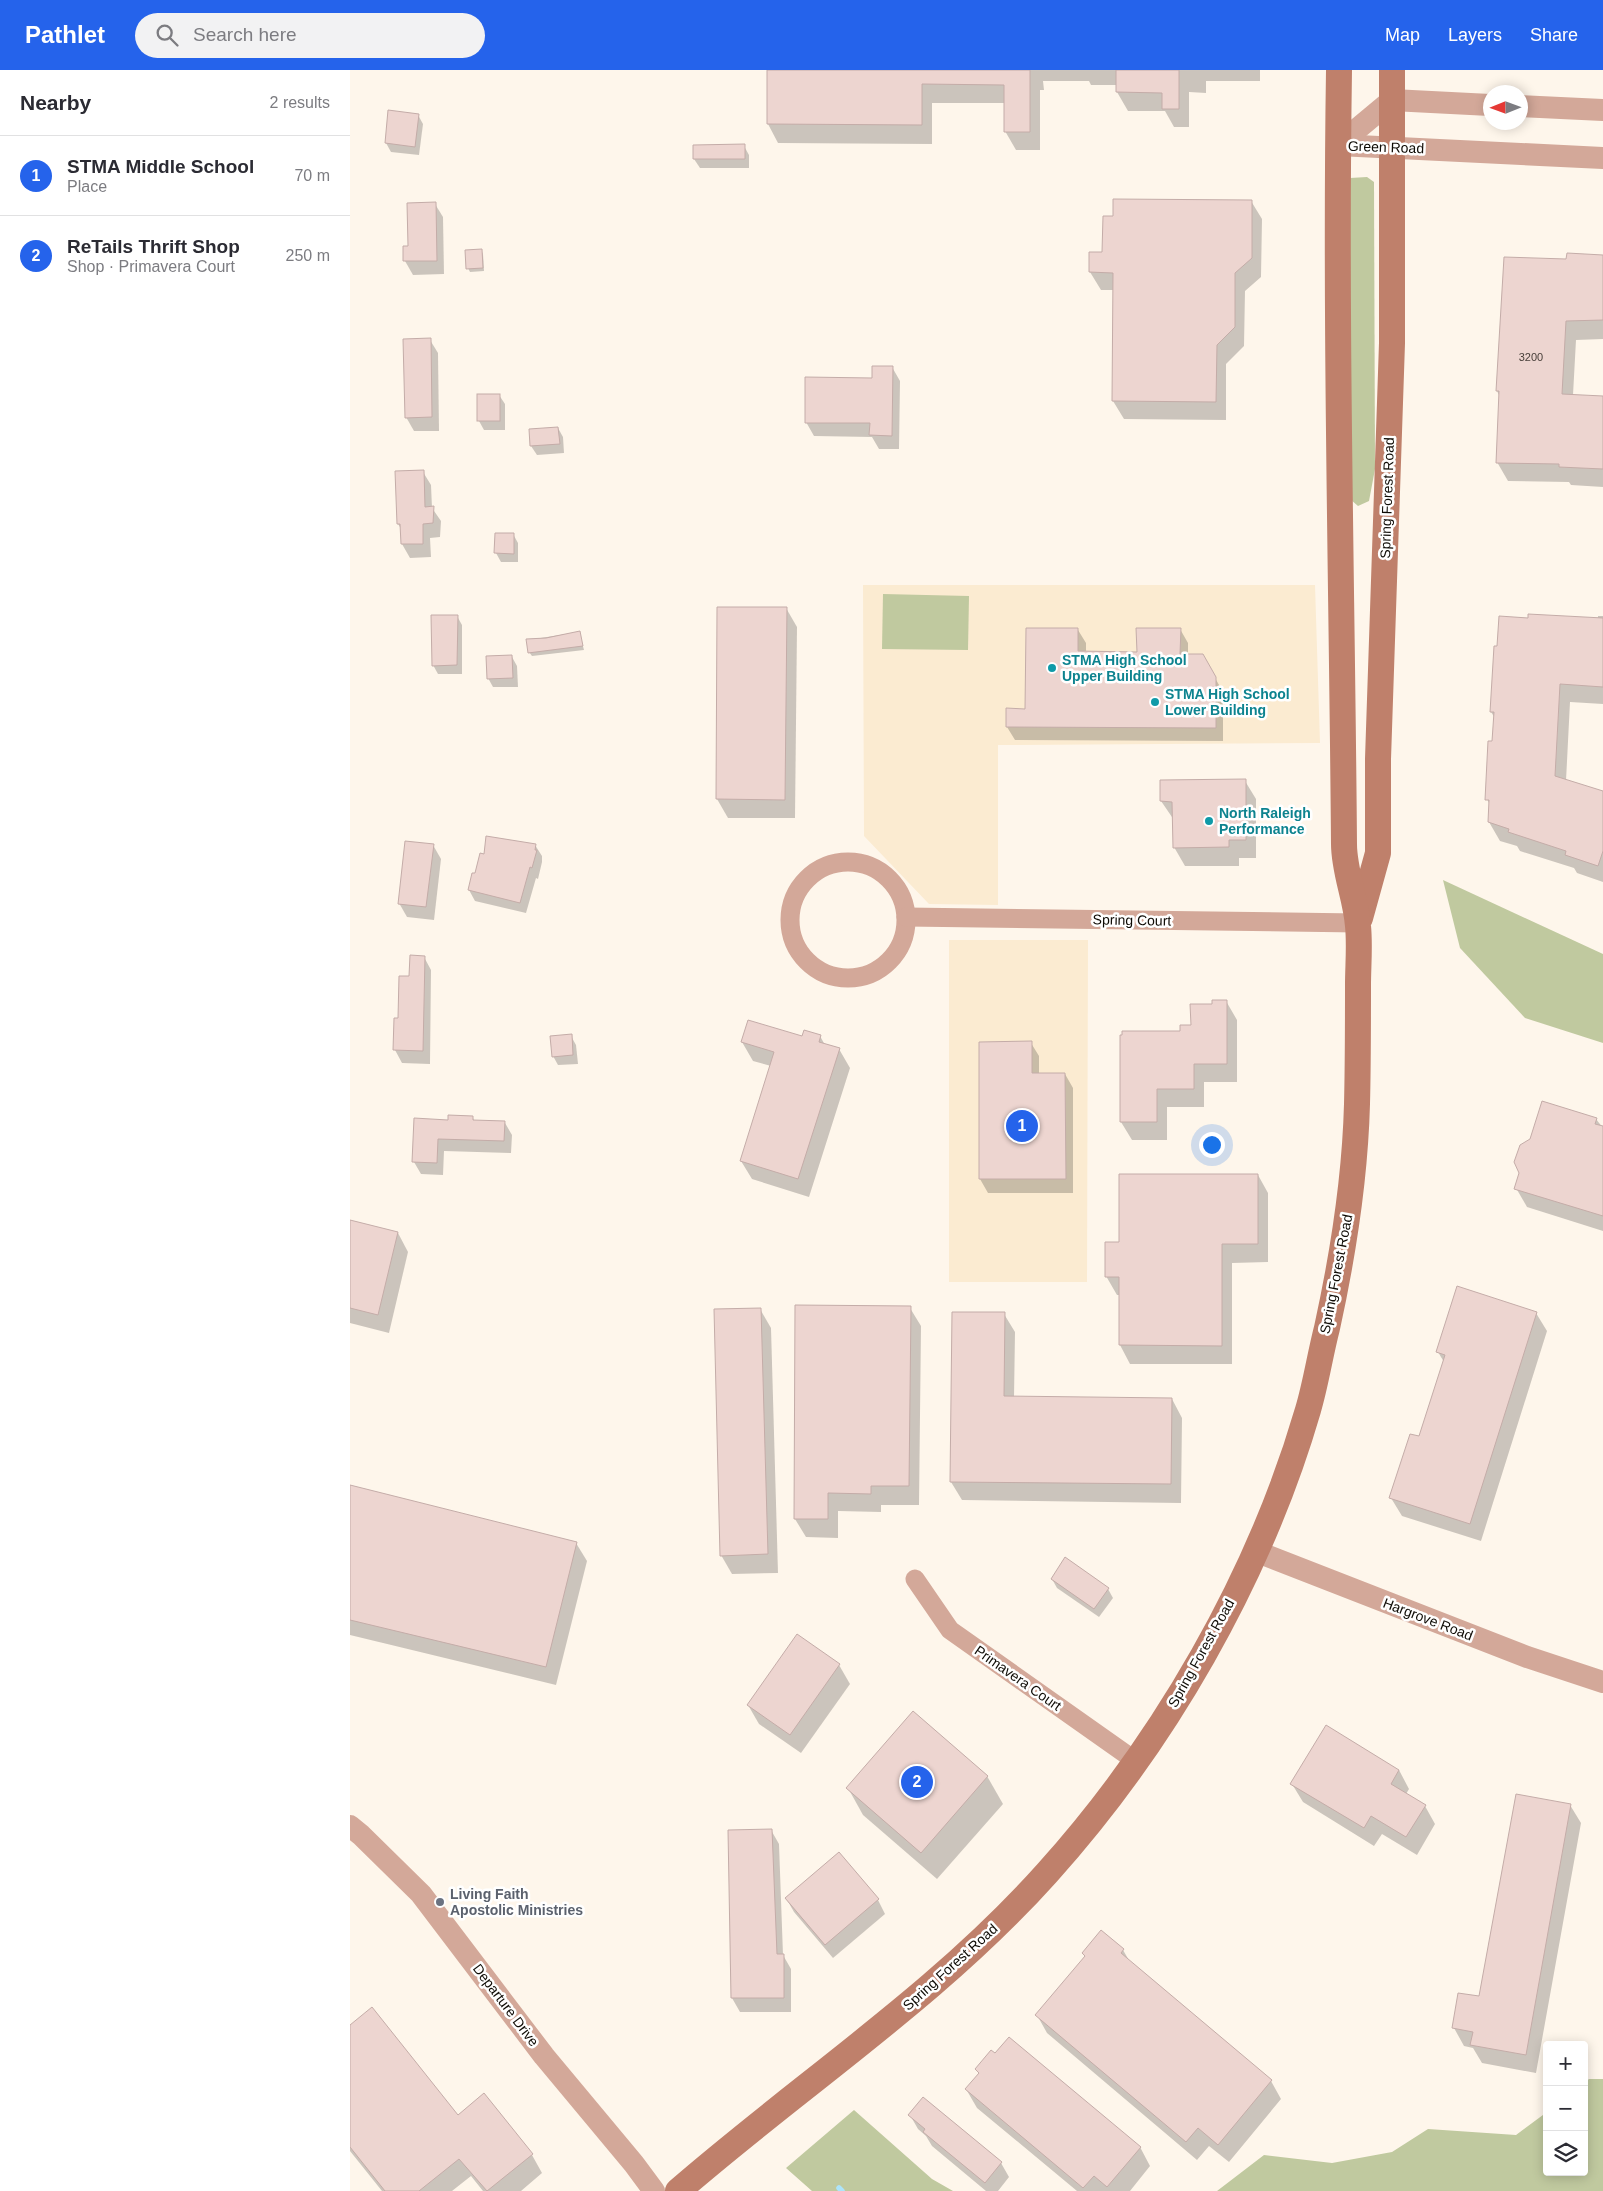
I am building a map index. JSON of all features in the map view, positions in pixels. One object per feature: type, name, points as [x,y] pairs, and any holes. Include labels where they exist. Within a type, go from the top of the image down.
[{"type":"main road","name":"Spring Forest Road","points":[[678,2191],[936,1983],[966,1956],[1049,1871],[1137,1762],[1169,1713],[1214,1636],[1255,1551],[1280,1490],[1308,1409],[1342,1257],[1352,1178],[1357,1108],[1358,923],[1343,853],[1343,727],[1337,383],[1339,70]]},
{"type":"main road","name":"Spring Forest Road","points":[[1358,923],[1378,853],[1379,740],[1392,343],[1392,70]]},
{"type":"street","name":"Green Road","points":[[1338,145],[1392,100]]},
{"type":"street","points":[[1392,100],[1483,105]]},
{"type":"street","points":[[1528,106],[1603,110]]},
{"type":"street","name":"Green Road","points":[[1338,145],[1603,158]]},
{"type":"street","points":[[838,862],[858,862],[876,869],[891,881],[902,898],[906,917],[904,936],[896,953],[883,967],[866,976],[848,979],[829,975],[813,967],[800,953],[792,935],[790,916],[794,897],[805,880],[820,869],[838,862]]},
{"type":"street","name":"Spring Court","points":[[906,917],[1358,923]]},
{"type":"street","name":"Hargrove Road","points":[[1255,1551],[1519,1654],[1603,1682]]},
{"type":"street","name":"Primavera Court","points":[[915,1579],[950,1630],[1137,1762]]},
{"type":"street","name":"Departure Drive","points":[[350,1826],[421,1894],[544,2056],[634,2164],[654,2191]]},
{"type":"shaded area","points":[[863,585],[1315,585],[1320,743],[998,745],[998,905],[929,904],[864,836]]},
{"type":"shaded area","points":[[949,940],[1088,940],[1087,1282],[949,1282]]},
{"type":"green space","points":[[1367,177],[1374,182],[1375,469],[1369,501],[1358,506],[1350,499],[1350,178]]},
{"type":"green space","points":[[883,594],[969,596],[968,650],[882,649]]},
{"type":"green space","points":[[1443,880],[1603,954],[1603,1043],[1525,1018],[1460,948]]},
{"type":"green space","points":[[1603,2079],[1603,2191],[1217,2191],[1264,2155],[1332,2163],[1392,2152],[1428,2129],[1516,2135],[1543,2115],[1543,2176],[1588,2176],[1588,2080]]},
{"type":"green space","points":[[854,2110],[932,2179],[953,2191],[812,2191],[786,2168]]},
{"type":"building","points":[[767,70],[1030,70],[1030,132],[1004,132],[1004,85],[922,84],[922,125],[767,124]]},
{"type":"building","points":[[1116,70],[1179,70],[1179,109],[1162,109],[1162,93],[1116,92]]},
{"type":"building","points":[[388,110],[419,114],[415,147],[385,143]]},
{"type":"building","points":[[745,144],[745,159],[693,159],[693,145]]},
{"type":"building","points":[[1113,199],[1252,200],[1252,258],[1235,273],[1235,327],[1217,345],[1216,402],[1112,401],[1113,273],[1089,272],[1089,252],[1102,252],[1103,216],[1113,216]]},
{"type":"building","points":[[436,202],[437,261],[403,261],[403,246],[408,246],[407,203]]},
{"type":"building","points":[[482,249],[483,268],[466,269],[465,250]]},
{"type":"building","points":[[1567,253],[1603,255],[1603,320],[1566,321],[1562,394],[1603,396],[1603,469],[1559,467],[1559,464],[1496,463],[1499,391],[1496,391],[1504,257],[1566,259]]},
{"type":"building","points":[[431,338],[432,417],[405,418],[403,339]]},
{"type":"building","points":[[872,366],[893,366],[892,436],[869,435],[870,423],[805,423],[805,377],[872,378]]},
{"type":"building","points":[[477,394],[500,394],[500,421],[477,421]]},
{"type":"building","points":[[558,427],[560,444],[530,446],[529,429]]},
{"type":"building","points":[[424,470],[425,507],[434,506],[433,523],[423,524],[423,544],[401,544],[400,524],[397,524],[395,471]]},
{"type":"building","points":[[495,533],[514,533],[514,554],[494,553]]},
{"type":"building","points":[[717,607],[787,607],[785,800],[716,799]]},
{"type":"building","points":[[1528,614],[1603,618],[1603,687],[1560,684],[1555,776],[1603,791],[1603,851],[1598,866],[1565,855],[1566,851],[1508,832],[1509,829],[1488,822],[1489,800],[1485,800],[1488,741],[1492,741],[1494,712],[1490,712],[1494,646],[1497,646],[1499,616],[1528,618]]},
{"type":"building","points":[[431,615],[458,615],[457,665],[432,666]]},
{"type":"building","points":[[1026,628],[1078,628],[1078,651],[1137,652],[1136,628],[1181,628],[1180,654],[1203,654],[1216,677],[1216,728],[1006,727],[1006,708],[1025,709]]},
{"type":"building","points":[[580,631],[583,646],[528,653],[526,639],[546,638]]},
{"type":"building","points":[[512,655],[513,678],[487,679],[486,656]]},
{"type":"building","name":"North Raleigh Performance","points":[[1246,779],[1246,840],[1229,840],[1229,847],[1173,848],[1172,802],[1160,801],[1160,780]]},
{"type":"building","points":[[486,836],[536,844],[535,850],[537,850],[520,903],[468,890],[480,853],[484,854]]},
{"type":"building","points":[[405,841],[434,844],[426,907],[398,904]]},
{"type":"building","points":[[410,955],[425,956],[423,1051],[393,1050],[394,1018],[398,1018],[399,976],[409,976]]},
{"type":"building","points":[[1212,1000],[1227,1000],[1227,1064],[1194,1064],[1194,1089],[1157,1089],[1157,1122],[1120,1122],[1120,1035],[1122,1035],[1122,1031],[1180,1031],[1180,1025],[1191,1025],[1190,1004],[1212,1004]]},
{"type":"building","points":[[748,1020],[802,1036],[804,1030],[821,1035],[819,1042],[840,1048],[798,1179],[740,1161],[774,1052],[741,1042]]},
{"type":"building","points":[[572,1034],[573,1055],[552,1057],[550,1036]]},
{"type":"building","points":[[1032,1041],[1032,1073],[1065,1073],[1066,1179],[979,1179],[979,1042]]},
{"type":"building","points":[[1542,1101],[1597,1118],[1595,1124],[1603,1126],[1603,1216],[1514,1189],[1519,1173],[1514,1162],[1520,1145],[1530,1139]]},
{"type":"building","points":[[448,1115],[473,1116],[473,1120],[505,1121],[504,1141],[438,1139],[437,1163],[412,1162],[414,1118],[448,1120]]},
{"type":"building","points":[[1119,1174],[1258,1174],[1258,1244],[1222,1244],[1222,1346],[1119,1345],[1119,1277],[1105,1277],[1105,1242],[1119,1242]]},
{"type":"building","points":[[350,1220],[398,1232],[378,1315],[350,1308]]},
{"type":"building","points":[[1457,1286],[1537,1312],[1470,1524],[1389,1498],[1410,1434],[1419,1436],[1445,1355],[1436,1352]]},
{"type":"building","points":[[795,1305],[911,1306],[909,1486],[871,1486],[871,1494],[828,1493],[828,1519],[794,1519]]},
{"type":"building","points":[[761,1308],[768,1554],[720,1556],[714,1309]]},
{"type":"building","points":[[952,1312],[1005,1312],[1004,1396],[1172,1398],[1171,1484],[950,1482]]},
{"type":"building","points":[[350,1485],[577,1542],[546,1667],[350,1620]]},
{"type":"building","points":[[1065,1557],[1109,1588],[1094,1609],[1051,1579]]},
{"type":"building","points":[[797,1634],[840,1664],[790,1735],[747,1705]]},
{"type":"building","points":[[913,1711],[988,1776],[921,1853],[846,1788]]},
{"type":"building","points":[[1326,1725],[1399,1770],[1391,1784],[1426,1805],[1406,1837],[1371,1816],[1364,1828],[1290,1784]]},
{"type":"building","points":[[1516,1794],[1571,1804],[1526,2055],[1470,2045],[1473,2032],[1452,2028],[1458,1993],[1479,1996]]},
{"type":"building","points":[[772,1829],[777,1954],[784,1954],[784,1998],[731,1998],[728,1830]]},
{"type":"building","points":[[839,1852],[879,1899],[825,1945],[785,1898]]},
{"type":"building","points":[[1101,1930],[1124,1949],[1121,1953],[1272,2080],[1218,2145],[1198,2128],[1186,2142],[1035,2015],[1085,1956],[1082,1953]]},
{"type":"building","points":[[372,2007],[458,2115],[484,2093],[533,2154],[487,2191],[459,2159],[419,2191],[385,2191],[350,2147],[350,2025]]},
{"type":"building","points":[[1009,2037],[1141,2147],[1107,2187],[1094,2176],[1083,2188],[965,2089],[979,2073],[975,2069],[991,2050],[995,2053]]},
{"type":"building","points":[[923,2097],[1002,2162],[985,2183],[923,2132],[925,2129],[908,2115]]},
{"type":"waterway","points":[[839,2188],[842,2191]]},
{"type":"place","name":"STMA High School Upper Building","points":[[1052,668]]},
{"type":"place","name":"STMA High School Lower Building","points":[[1155,702]]},
{"type":"place","name":"North Raleigh Performance","points":[[1209,821]]},
{"type":"place","name":"STMA Middle School","points":[[1022,1126]]},
{"type":"place","name":"ReTails Thrift Shop","points":[[917,1782]]},
{"type":"place","name":"Living Faith Apostolic Ministries","points":[[440,1902]]}]
